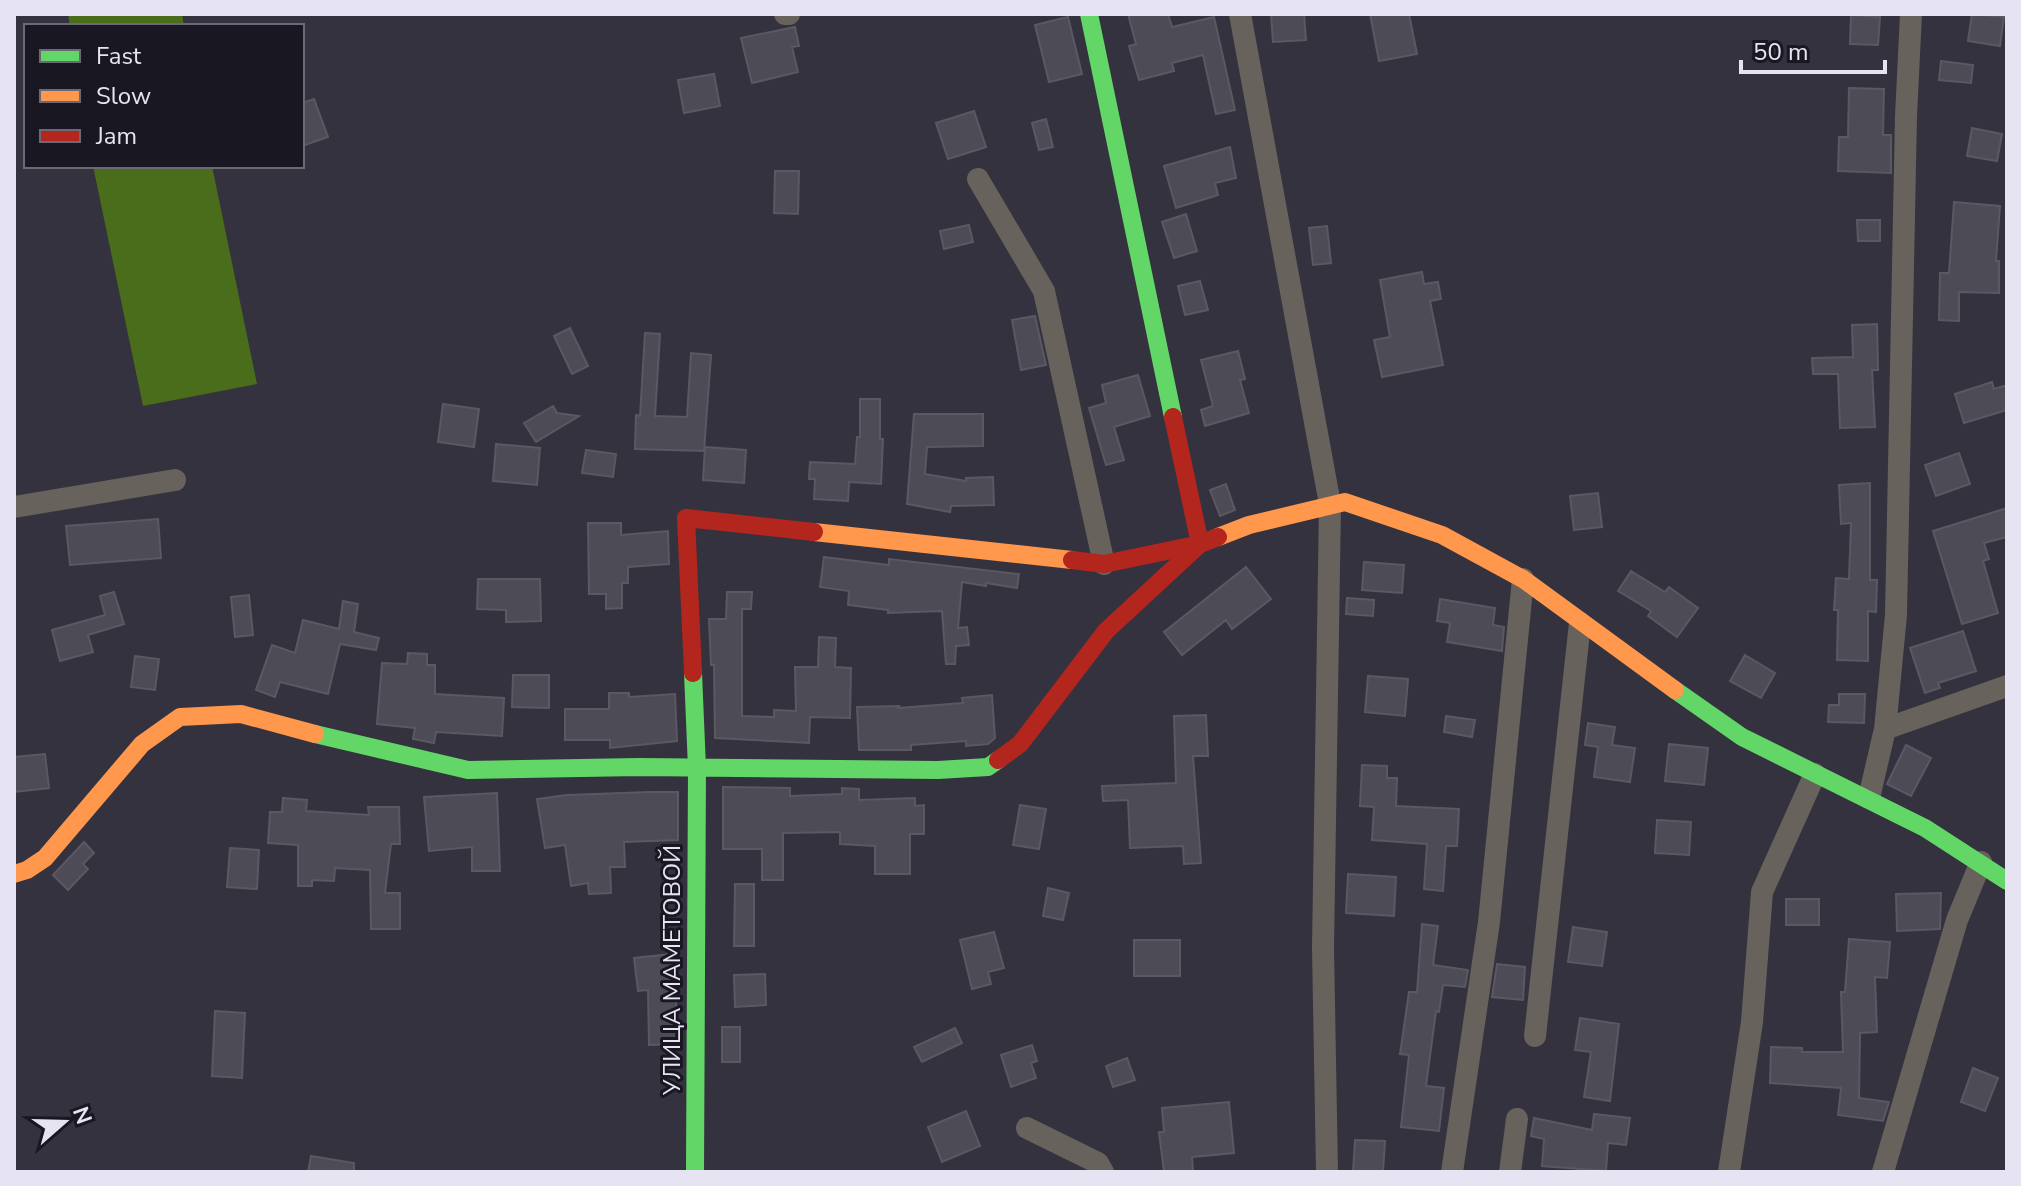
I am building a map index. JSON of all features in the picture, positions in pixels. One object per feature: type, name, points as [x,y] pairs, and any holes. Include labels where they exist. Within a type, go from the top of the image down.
[{"type":"street","points":[[1089,14],[1200,544]]},
{"type":"street","points":[[1240,14],[1330,504],[1323,948],[1327,1172]]},
{"type":"street","points":[[1869,798],[1885,729],[1896,615],[1911,14]]},
{"type":"street","points":[[978,179],[1044,291],[1104,564],[1200,544],[1249,525],[1345,502],[1442,535],[1523,579],[1742,737],[1869,798],[1981,862],[2007,881]]},
{"type":"street","points":[[14,507],[175,480]]},
{"type":"street","name":"УЛИЦА МАМЕТОВОЙ","points":[[695,1172],[697,768],[686,518],[1104,564]]},
{"type":"street","points":[[14,874],[27,870],[45,858],[142,744],[180,717],[241,714],[372,749],[468,770],[938,770],[988,767],[1020,744],[1106,631],[1200,544]]},
{"type":"street","points":[[1452,1172],[1489,922],[1523,579]]},
{"type":"street","points":[[1535,1036],[1580,623]]},
{"type":"street","points":[[1885,729],[2007,686]]},
{"type":"street","points":[[1729,1172],[1752,1022],[1762,892],[1815,774]]},
{"type":"street","points":[[1883,1172],[1957,920],[1981,862]]},
{"type":"street","points":[[1510,1172],[1517,1119]]},
{"type":"street","points":[[1027,1128],[1098,1163],[1103,1172]]},
{"type":"green space","points":[[68,14],[182,14],[184,24],[70,24]]},
{"type":"green space","points":[[93,168],[212,168],[257,384],[143,406]]},
{"type":"building","points":[[1128,14],[1168,14],[1172,27],[1214,17],[1235,110],[1216,114],[1203,55],[1172,63],[1174,71],[1139,80],[1129,46],[1136,44]]},
{"type":"building","points":[[1271,14],[1304,14],[1306,40],[1273,42]]},
{"type":"building","points":[[1370,14],[1409,14],[1417,54],[1379,61]]},
{"type":"building","points":[[1972,14],[2004,17],[2000,46],[1968,41]]},
{"type":"building","points":[[1851,15],[1880,17],[1878,45],[1850,44]]},
{"type":"building","points":[[1068,17],[1082,74],[1049,82],[1035,25]]},
{"type":"building","points":[[795,27],[799,46],[792,47],[798,72],[752,83],[741,38]]},
{"type":"building","points":[[1941,61],[1973,65],[1971,83],[1939,80]]},
{"type":"building","points":[[714,74],[720,106],[684,113],[678,80]]},
{"type":"building","points":[[1849,88],[1884,89],[1883,135],[1891,135],[1891,173],[1838,171],[1839,137],[1848,137]]},
{"type":"building","points":[[314,99],[328,137],[304,145],[304,102]]},
{"type":"building","points":[[974,111],[986,147],[948,159],[936,123]]},
{"type":"building","points":[[1046,119],[1053,147],[1039,150],[1032,123]]},
{"type":"building","points":[[1972,128],[2002,134],[1997,161],[1967,156]]},
{"type":"building","points":[[1230,147],[1236,178],[1215,183],[1218,195],[1176,208],[1164,166]]},
{"type":"building","points":[[775,171],[799,171],[798,214],[774,213]]},
{"type":"building","points":[[1954,202],[2000,206],[1996,261],[1999,261],[1999,293],[1959,292],[1959,321],[1939,320],[1940,273],[1949,273]]},
{"type":"building","points":[[1186,214],[1197,251],[1174,258],[1162,222]]},
{"type":"building","points":[[1857,220],[1880,220],[1880,241],[1858,241]]},
{"type":"building","points":[[969,225],[973,242],[944,249],[940,231]]},
{"type":"building","points":[[1327,226],[1331,263],[1313,265],[1309,228]]},
{"type":"building","points":[[1422,272],[1424,284],[1438,282],[1441,299],[1430,301],[1443,365],[1382,377],[1374,340],[1390,337],[1380,280]]},
{"type":"building","points":[[1200,281],[1208,310],[1185,315],[1178,286]]},
{"type":"building","points":[[1035,316],[1046,365],[1021,370],[1012,320]]},
{"type":"building","points":[[1877,324],[1878,370],[1872,370],[1875,427],[1840,428],[1838,374],[1813,374],[1812,358],[1853,357],[1852,325]]},
{"type":"building","points":[[570,328],[588,366],[572,374],[554,336]]},
{"type":"building","points":[[645,333],[660,334],[655,416],[687,417],[691,353],[711,355],[704,451],[635,449]]},
{"type":"building","points":[[1238,351],[1245,379],[1240,380],[1249,413],[1205,426],[1201,410],[1213,406],[1201,360]]},
{"type":"building","points":[[1138,375],[1150,416],[1114,427],[1124,460],[1106,465],[1089,408],[1106,403],[1102,385]]},
{"type":"building","points":[[1992,382],[1994,389],[2007,385],[2007,410],[1964,423],[1955,394]]},
{"type":"building","points":[[860,399],[880,399],[880,439],[883,439],[881,484],[849,482],[848,501],[814,499],[815,479],[809,479],[810,462],[855,464],[857,437],[860,437]]},
{"type":"building","points":[[443,404],[479,409],[474,447],[438,442]]},
{"type":"building","points":[[553,406],[557,413],[579,416],[536,442],[524,423]]},
{"type":"building","points":[[914,414],[983,414],[983,446],[927,447],[925,474],[966,481],[966,478],[993,477],[994,505],[951,506],[950,512],[907,504]]},
{"type":"building","points":[[496,444],[540,448],[537,485],[493,481]]},
{"type":"building","points":[[705,447],[746,450],[744,483],[703,480]]},
{"type":"building","points":[[586,450],[616,454],[613,477],[582,473]]},
{"type":"building","points":[[1959,453],[1970,484],[1936,496],[1925,465]]},
{"type":"building","points":[[1870,483],[1870,580],[1877,580],[1876,612],[1868,611],[1868,661],[1837,660],[1836,578],[1849,579],[1851,523],[1841,524],[1839,485]]},
{"type":"building","points":[[1226,484],[1235,510],[1220,516],[1210,490]]},
{"type":"building","points":[[1598,493],[1602,527],[1574,530],[1570,496]]},
{"type":"building","points":[[2007,508],[2007,537],[1984,543],[1989,559],[1983,561],[1998,613],[1962,624],[1933,531]]},
{"type":"building","points":[[158,519],[161,558],[70,565],[66,526]]},
{"type":"building","points":[[588,523],[621,523],[621,535],[668,531],[669,564],[628,567],[628,583],[622,583],[622,608],[606,609],[606,594],[589,594]]},
{"type":"building","points":[[824,557],[889,565],[889,559],[1019,574],[1017,588],[962,582],[958,628],[967,627],[969,645],[956,646],[955,664],[946,664],[942,611],[888,613],[888,610],[848,605],[849,591],[820,587]]},
{"type":"building","points":[[1364,562],[1404,565],[1402,593],[1362,590]]},
{"type":"building","points":[[1246,567],[1271,599],[1232,629],[1226,620],[1182,655],[1164,632]]},
{"type":"building","points":[[1631,571],[1665,592],[1669,587],[1698,608],[1677,637],[1648,616],[1651,611],[1618,591]]},
{"type":"building","points":[[478,579],[540,579],[541,621],[506,622],[506,610],[477,609]]},
{"type":"building","points":[[114,592],[124,624],[88,635],[93,652],[60,661],[52,630],[105,615],[100,596]]},
{"type":"building","points":[[727,592],[752,592],[751,609],[742,609],[742,716],[774,717],[774,710],[796,711],[795,667],[818,667],[819,637],[836,638],[835,667],[851,668],[850,718],[810,717],[809,743],[715,738],[714,665],[711,665],[709,619],[726,619]]},
{"type":"building","points":[[249,595],[253,635],[235,637],[231,597]]},
{"type":"building","points":[[1347,598],[1374,600],[1373,616],[1346,614]]},
{"type":"building","points":[[1440,599],[1495,608],[1493,625],[1504,627],[1502,651],[1447,642],[1450,623],[1437,621]]},
{"type":"building","points":[[343,601],[358,604],[354,632],[379,638],[376,650],[340,644],[328,694],[280,682],[275,697],[256,690],[272,645],[295,653],[303,620],[339,629]]},
{"type":"building","points":[[1963,631],[1976,671],[1938,683],[1940,688],[1925,693],[1910,648]]},
{"type":"building","points":[[408,653],[427,654],[427,665],[435,665],[435,694],[504,698],[502,736],[436,732],[434,743],[413,739],[415,728],[377,724],[382,663],[407,664]]},
{"type":"building","points":[[1745,655],[1775,673],[1761,698],[1730,681]]},
{"type":"building","points":[[135,656],[159,659],[155,690],[131,687]]},
{"type":"building","points":[[513,675],[549,675],[549,708],[512,707]]},
{"type":"building","points":[[1368,676],[1408,679],[1405,716],[1365,712]]},
{"type":"building","points":[[609,693],[629,693],[629,697],[675,694],[677,741],[610,748],[610,740],[565,740],[565,709],[609,709]]},
{"type":"building","points":[[1839,694],[1865,694],[1864,723],[1828,722],[1829,705],[1839,705]]},
{"type":"building","points":[[992,695],[995,738],[988,744],[966,746],[966,741],[911,745],[911,750],[859,750],[857,707],[898,708],[963,703],[962,698]]},
{"type":"building","points":[[1206,715],[1208,756],[1193,756],[1201,863],[1184,864],[1183,846],[1130,848],[1128,800],[1103,801],[1102,786],[1176,783],[1174,716]]},
{"type":"building","points":[[1446,716],[1475,720],[1472,737],[1444,732]]},
{"type":"building","points":[[1588,723],[1615,727],[1612,745],[1635,748],[1630,782],[1594,777],[1598,747],[1585,745]]},
{"type":"building","points":[[1669,744],[1708,748],[1704,785],[1665,781]]},
{"type":"building","points":[[1906,745],[1931,758],[1911,796],[1887,784]]},
{"type":"building","points":[[45,754],[49,788],[14,792],[14,757]]},
{"type":"building","points":[[1362,765],[1387,766],[1387,778],[1397,778],[1396,806],[1459,809],[1457,846],[1446,846],[1443,891],[1424,889],[1427,844],[1372,840],[1374,807],[1360,806]]},
{"type":"building","points":[[723,787],[790,788],[790,796],[842,794],[842,788],[859,789],[859,800],[915,798],[915,806],[924,805],[924,834],[910,834],[910,874],[875,874],[875,846],[840,844],[840,832],[783,833],[783,880],[762,880],[762,849],[723,849]]},
{"type":"building","points":[[678,792],[678,840],[624,842],[625,867],[610,867],[611,893],[589,894],[588,883],[571,886],[565,845],[545,848],[537,799]]},
{"type":"building","points":[[497,793],[500,871],[472,871],[472,847],[429,851],[424,797]]},
{"type":"building","points":[[283,798],[307,800],[306,811],[369,815],[368,807],[399,807],[400,844],[391,844],[385,893],[400,893],[400,929],[371,929],[370,870],[335,868],[334,881],[312,880],[312,886],[298,886],[298,845],[268,843],[270,812],[282,812]]},
{"type":"building","points":[[1020,805],[1046,809],[1039,849],[1013,845]]},
{"type":"building","points":[[1657,820],[1691,822],[1689,855],[1655,853]]},
{"type":"building","points":[[84,842],[94,853],[83,864],[88,869],[68,890],[53,875]]},
{"type":"building","points":[[230,848],[259,850],[257,889],[227,887]]},
{"type":"building","points":[[1348,874],[1396,877],[1394,916],[1346,913]]},
{"type":"building","points":[[735,884],[754,884],[754,946],[734,946]]},
{"type":"building","points":[[1048,888],[1069,893],[1063,920],[1043,916]]},
{"type":"building","points":[[1941,893],[1940,929],[1897,931],[1896,894]]},
{"type":"building","points":[[1786,899],[1819,899],[1819,925],[1786,925]]},
{"type":"building","points":[[1422,924],[1438,926],[1433,965],[1468,970],[1465,987],[1443,985],[1439,1012],[1436,1011],[1426,1086],[1444,1088],[1439,1131],[1401,1127],[1409,1055],[1400,1054],[1409,992],[1417,992]]},
{"type":"building","points":[[1573,927],[1607,932],[1602,966],[1568,962]]},
{"type":"building","points":[[994,932],[1004,968],[988,972],[991,984],[972,989],[960,940]]},
{"type":"building","points":[[1849,939],[1890,942],[1887,978],[1875,977],[1877,1032],[1860,1033],[1859,1098],[1889,1102],[1883,1121],[1838,1115],[1841,1088],[1770,1083],[1771,1047],[1802,1048],[1802,1052],[1843,1052],[1841,992],[1845,992]]},
{"type":"building","points":[[1134,940],[1180,940],[1180,976],[1134,976]]},
{"type":"building","points":[[671,954],[677,1044],[649,1045],[648,990],[638,991],[634,958]]},
{"type":"building","points":[[1497,964],[1525,967],[1523,1000],[1492,997]]},
{"type":"building","points":[[765,974],[766,1005],[735,1007],[734,975]]},
{"type":"building","points":[[215,1011],[245,1013],[242,1078],[212,1076]]},
{"type":"building","points":[[1580,1018],[1619,1024],[1610,1101],[1584,1097],[1591,1052],[1575,1050]]},
{"type":"building","points":[[722,1027],[740,1027],[740,1062],[722,1062]]},
{"type":"building","points":[[955,1028],[962,1043],[922,1062],[914,1047]]},
{"type":"building","points":[[1032,1045],[1037,1061],[1031,1063],[1036,1078],[1011,1087],[1001,1055]]},
{"type":"building","points":[[1127,1058],[1135,1080],[1113,1087],[1106,1066]]},
{"type":"building","points":[[1973,1068],[1998,1078],[1985,1111],[1961,1102]]},
{"type":"building","points":[[1229,1102],[1234,1153],[1192,1157],[1193,1172],[1164,1172],[1159,1132],[1164,1132],[1162,1108]]},
{"type":"building","points":[[966,1111],[980,1146],[942,1162],[928,1127]]},
{"type":"building","points":[[1594,1114],[1630,1118],[1626,1145],[1608,1143],[1606,1171],[1542,1166],[1544,1139],[1531,1136],[1534,1118],[1592,1130]]},
{"type":"building","points":[[1355,1140],[1385,1141],[1383,1172],[1353,1172]]},
{"type":"building","points":[[311,1156],[354,1163],[354,1172],[308,1172]]},
{"type":"traffic: fast","points":[[1089,14],[1173,417]]},
{"type":"traffic: fast","points":[[693,673],[697,768],[695,1172]]},
{"type":"traffic: fast","points":[[1675,690],[1742,737],[1925,828],[2007,881]]},
{"type":"traffic: fast","points":[[315,734],[468,770],[639,767],[938,770],[988,767],[998,760]]},
{"type":"traffic: slow","points":[[1218,537],[1249,525],[1345,502],[1442,535],[1523,579],[1675,690]]},
{"type":"traffic: slow","points":[[814,532],[1072,560]]},
{"type":"traffic: slow","points":[[14,874],[27,870],[45,858],[142,744],[180,717],[241,714],[315,734]]},
{"type":"traffic: jam","points":[[1072,560],[1104,564],[1200,544],[1173,417]]},
{"type":"traffic: jam","points":[[693,673],[686,518],[814,532]]},
{"type":"traffic: jam","points":[[998,760],[1020,744],[1106,631],[1200,544],[1218,537]]}]
